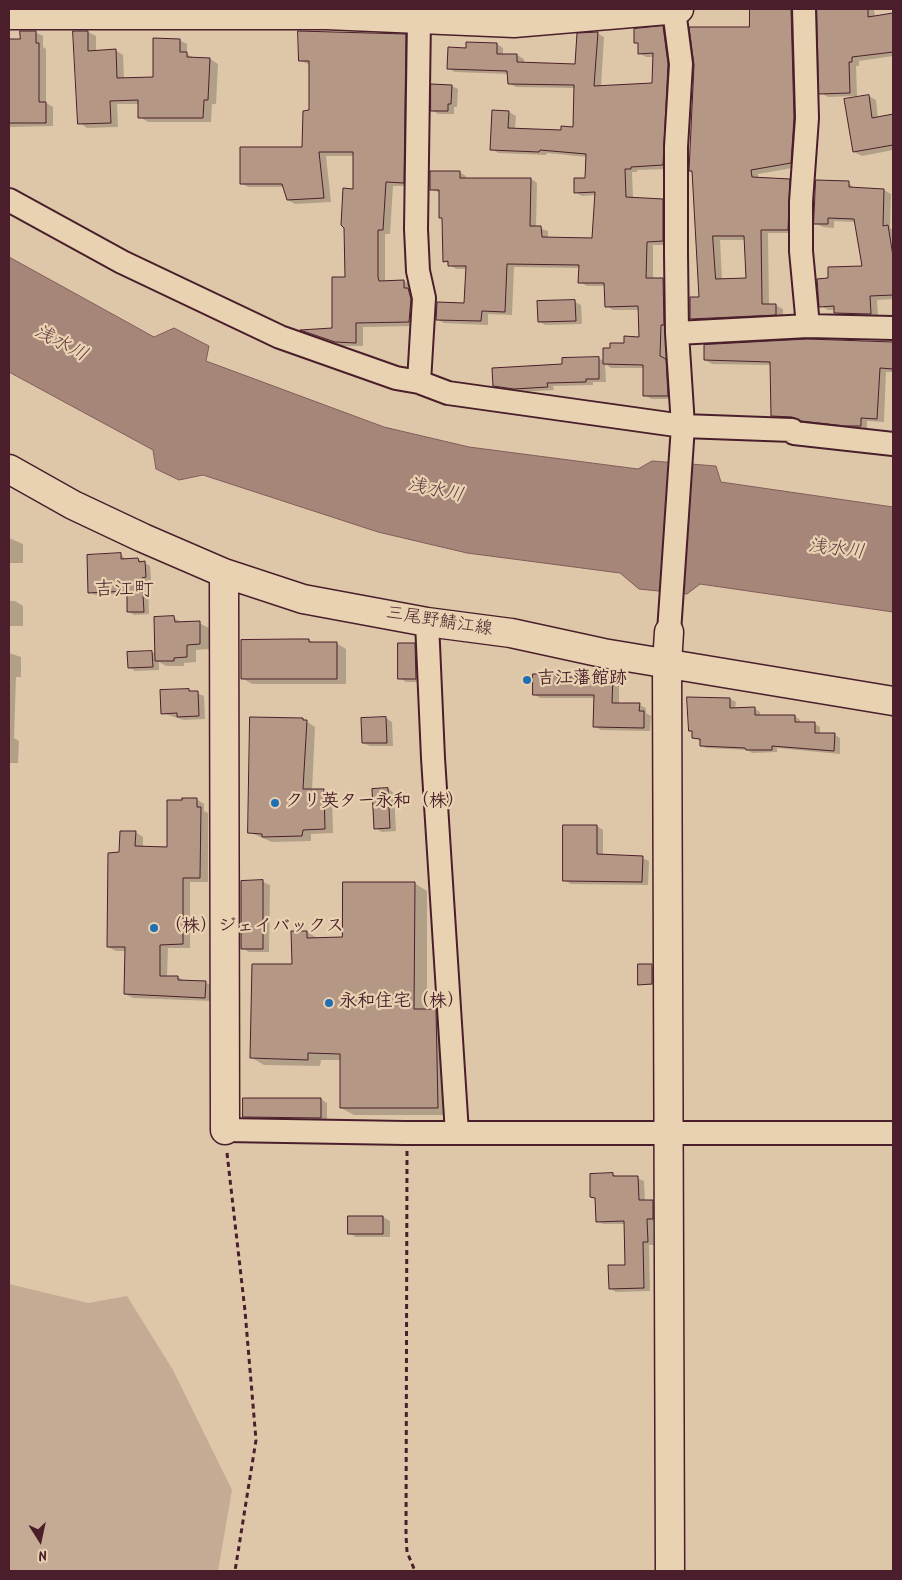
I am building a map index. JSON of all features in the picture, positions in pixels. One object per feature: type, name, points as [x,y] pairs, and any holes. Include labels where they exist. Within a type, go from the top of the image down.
[{"type":"street","points":[[9,15],[326,12],[514,23],[677,9],[681,64],[676,147],[677,333],[684,426],[667,664],[667,1132],[670,1571]]},
{"type":"street","points":[[804,9],[807,118],[801,202],[801,251],[808,326]]},
{"type":"street","points":[[419,382],[424,298],[418,271],[416,229],[420,18]]},
{"type":"street","points":[[9,200],[130,266],[280,337],[396,378],[419,382],[448,393],[684,426],[792,430],[794,433],[893,444]]},
{"type":"street","points":[[677,333],[808,326],[893,328]]},
{"type":"street","name":"三尾野鯖江線","points":[[9,469],[82,509],[224,573],[303,599],[427,622],[511,633],[667,664],[893,701]]},
{"type":"street","points":[[224,573],[225,1130],[406,1133],[893,1133]]},
{"type":"street","points":[[427,622],[433,758],[457,1133]]},
{"type":"path","points":[[225,1130],[245,1310],[256,1440],[235,1571]]},
{"type":"path","points":[[406,1133],[406,1535],[407,1552],[415,1571]]},
{"type":"shaded area","points":[[9,1284],[88,1303],[127,1296],[173,1370],[232,1490],[218,1571],[9,1571]]},
{"type":"water","name":"浅水川","points":[[9,257],[154,337],[174,328],[209,346],[206,361],[384,427],[469,447],[638,469],[652,461],[716,466],[721,482],[893,507],[893,612],[700,584],[687,594],[639,589],[620,573],[467,553],[378,532],[203,475],[179,480],[156,469],[153,450],[9,372]]},
{"type":"building","points":[[750,9],[791,9],[794,118],[791,163],[751,170],[752,177],[790,179],[788,230],[761,230],[762,304],[776,304],[776,315],[690,319],[690,297],[699,297],[692,171],[689,171],[694,65],[689,27],[749,27]],"holes":[[[713,236],[744,236],[746,278],[716,279]]]},
{"type":"building","points":[[817,9],[868,9],[868,17],[893,13],[893,52],[852,57],[852,62],[849,62],[850,93],[819,94]]},
{"type":"building","points":[[663,26],[668,64],[663,165],[625,169],[626,197],[663,199],[663,241],[647,242],[646,278],[663,278],[664,325],[661,325],[660,356],[666,359],[668,396],[643,396],[643,365],[603,364],[603,348],[610,348],[610,343],[624,343],[624,336],[639,337],[638,306],[605,307],[604,283],[578,283],[579,265],[507,264],[505,312],[482,311],[481,321],[436,320],[437,302],[464,303],[466,266],[448,266],[448,261],[443,262],[442,218],[439,218],[439,190],[430,190],[430,171],[460,171],[460,178],[531,178],[530,226],[541,226],[542,237],[592,238],[595,192],[574,193],[574,178],[585,178],[586,154],[540,150],[539,152],[490,150],[492,110],[509,111],[508,128],[561,130],[561,126],[573,127],[574,85],[508,84],[507,71],[447,69],[448,47],[466,48],[466,42],[497,43],[497,54],[517,54],[517,62],[575,64],[577,33],[598,32],[594,86],[652,83],[653,53],[638,54],[638,43],[634,43],[634,29]]},
{"type":"building","points":[[20,31],[36,31],[36,43],[39,43],[39,102],[46,102],[46,123],[9,123],[9,39],[20,39]]},
{"type":"building","points":[[73,31],[88,31],[88,51],[116,49],[117,78],[153,77],[153,38],[180,39],[180,52],[187,52],[187,57],[210,58],[208,100],[204,100],[203,118],[138,118],[138,100],[110,101],[111,123],[78,124]]},
{"type":"building","points":[[298,31],[406,34],[404,183],[386,182],[383,230],[378,230],[378,277],[379,281],[404,280],[404,288],[408,288],[411,299],[409,322],[356,323],[356,343],[335,342],[300,330],[332,328],[332,277],[345,277],[344,228],[341,225],[343,188],[353,189],[353,152],[319,152],[324,198],[287,200],[282,184],[240,184],[240,147],[302,147],[303,111],[309,110],[309,61],[299,61]]},
{"type":"building","points":[[431,84],[452,85],[451,104],[448,104],[448,111],[431,111]]},
{"type":"building","points":[[869,95],[872,118],[893,114],[893,145],[853,152],[844,99]]},
{"type":"building","points":[[816,180],[849,181],[849,187],[884,189],[883,226],[888,225],[893,256],[893,295],[870,296],[871,314],[834,313],[834,306],[819,307],[817,279],[828,278],[828,267],[862,266],[854,219],[828,218],[828,224],[814,224]]},
{"type":"building","points":[[575,300],[576,321],[538,322],[537,301]]},
{"type":"building","points":[[808,339],[893,342],[893,369],[880,368],[877,419],[861,418],[861,426],[845,426],[801,421],[792,417],[771,416],[770,362],[704,360],[704,345]]},
{"type":"building","points":[[599,357],[599,379],[586,379],[586,382],[547,383],[548,387],[514,389],[493,386],[492,368],[562,364],[562,358]]},
{"type":"building","points":[[121,553],[121,559],[138,558],[139,562],[145,561],[146,577],[142,578],[144,612],[127,612],[127,591],[88,593],[87,555]]},
{"type":"building","points":[[174,616],[175,622],[200,621],[200,644],[187,645],[187,657],[174,658],[174,661],[155,661],[154,617]]},
{"type":"building","points":[[309,639],[309,642],[337,642],[337,679],[241,679],[241,640]]},
{"type":"building","points":[[398,643],[415,643],[416,679],[398,679]]},
{"type":"building","points":[[152,651],[153,667],[128,668],[127,652]]},
{"type":"building","points":[[533,674],[556,674],[556,677],[613,677],[612,703],[640,703],[639,711],[644,711],[644,728],[593,727],[594,695],[533,695]]},
{"type":"building","points":[[189,689],[189,691],[198,691],[199,716],[177,717],[177,713],[161,714],[160,690]]},
{"type":"building","points":[[687,697],[730,698],[730,708],[755,707],[755,715],[795,715],[795,722],[815,722],[815,733],[835,733],[834,751],[772,746],[772,750],[746,750],[745,748],[700,746],[700,739],[692,738],[692,731],[689,731]]},
{"type":"building","points":[[250,717],[303,718],[303,720],[307,720],[303,789],[324,789],[325,829],[303,830],[302,836],[262,837],[262,834],[248,833]]},
{"type":"building","points":[[386,717],[387,743],[362,743],[361,718]]},
{"type":"building","points":[[388,788],[390,828],[374,829],[372,789]]},
{"type":"building","points":[[182,798],[197,798],[197,807],[201,807],[200,878],[183,878],[183,944],[160,945],[160,976],[178,976],[178,980],[206,981],[205,998],[124,994],[125,947],[107,947],[108,853],[119,852],[120,831],[136,831],[135,846],[167,847],[167,800],[182,800]]},
{"type":"building","points":[[563,825],[597,825],[597,854],[643,856],[642,882],[563,881]]},
{"type":"building","points":[[263,880],[263,949],[241,949],[241,881]]},
{"type":"building","points":[[343,882],[415,882],[414,1009],[436,1009],[438,1108],[340,1108],[340,1054],[308,1053],[308,1060],[250,1058],[252,964],[292,964],[291,931],[307,931],[307,938],[342,937]]},
{"type":"building","points":[[638,964],[652,964],[652,984],[638,985]]},
{"type":"building","points":[[243,1098],[321,1098],[321,1118],[243,1117]]},
{"type":"building","points":[[613,1173],[613,1176],[638,1176],[639,1200],[653,1200],[653,1219],[647,1219],[648,1242],[643,1242],[644,1288],[609,1289],[608,1265],[625,1265],[624,1221],[596,1222],[595,1198],[590,1197],[590,1174]]},
{"type":"building","points":[[348,1216],[383,1216],[383,1234],[348,1234]]},
{"type":"place","name":"吉江藩館跡","points":[[527,680]]},
{"type":"place","name":"クリ英ター永和（株）","points":[[275,803]]},
{"type":"place","name":"（株）ジェイバックス","points":[[154,928]]},
{"type":"place","name":"永和住宅（株）","points":[[329,1003]]},
{"type":"district","name":"吉江町","points":[[124,592]]}]
